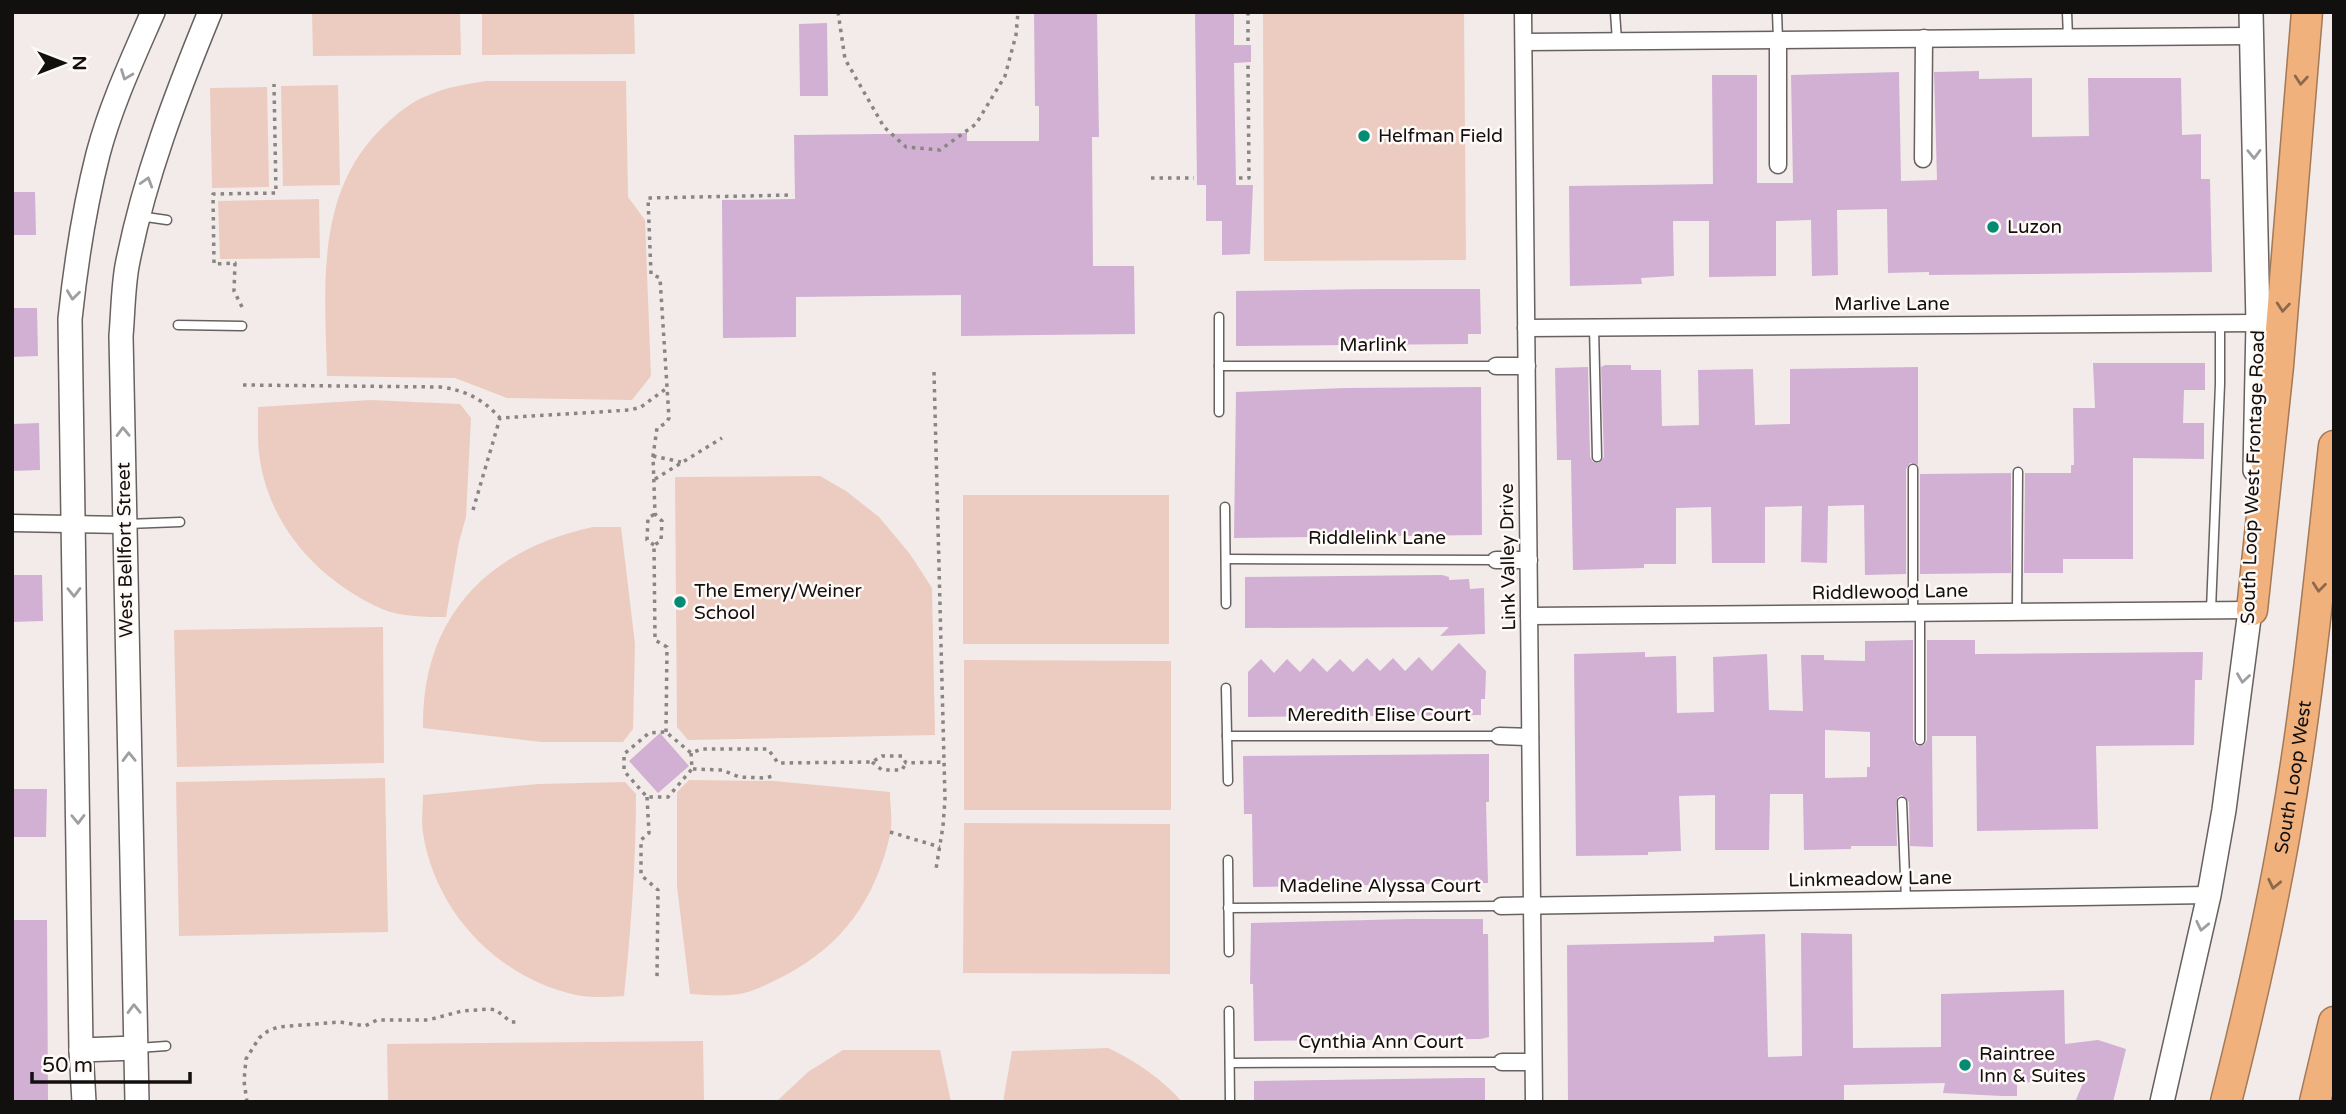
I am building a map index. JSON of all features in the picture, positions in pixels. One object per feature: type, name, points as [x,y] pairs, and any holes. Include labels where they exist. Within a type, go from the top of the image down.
[{"type":"highway","points":[[2252,610],[2278,366],[2307,12]]},
{"type":"highway","name":"South Loop West","points":[[2226,1102],[2247,1018],[2286,826],[2315,620],[2334,446]]},
{"type":"highway","points":[[2315,1102],[2334,1022]]},
{"type":"main road","points":[[84,1102],[70,319],[80,234],[99,151],[126,75],[153,12]]},
{"type":"main road","name":"West Bellfort Street","points":[[137,1102],[121,336],[127,269],[145,187],[177,93],[210,12]]},
{"type":"main road","name":"South Loop West Frontage Road","points":[[2162,1102],[2209,895],[2224,810],[2252,610],[2258,323],[2251,12]]},
{"type":"main road","points":[[81,1050],[135,1048]]},
{"type":"street","name":"Link Valley Drive","points":[[1523,12],[1534,1102]]},
{"type":"street","points":[[1524,42],[2251,36]]},
{"type":"street","points":[[1923,159],[1924,38]]},
{"type":"street","points":[[1778,40],[1778,165]]},
{"type":"street","name":"Marlive Lane","points":[[1527,328],[2258,323]]},
{"type":"street","name":"Marlink","points":[[1496,366],[1527,366]]},
{"type":"street","points":[[12,523],[125,524]]},
{"type":"street","name":"Riddlelink Lane","points":[[1496,560],[1529,560]]},
{"type":"street","name":"Riddlewood Lane","points":[[1529,617],[2252,610]]},
{"type":"street","name":"Meredith Elise Court","points":[[1499,736],[1530,737]]},
{"type":"street","name":"Linkmeadow Lane","points":[[1532,905],[2209,895]]},
{"type":"street","name":"Madeline Alyssa Court","points":[[1501,906],[1532,905]]},
{"type":"street","name":"Cynthia Ann Court","points":[[1502,1062],[1533,1062]]},
{"type":"lane","points":[[1615,12],[1616,41]]},
{"type":"lane","points":[[1777,12],[1778,40]]},
{"type":"lane","points":[[2067,12],[2068,38]]},
{"type":"lane","points":[[139,216],[167,220]]},
{"type":"lane","points":[[1219,317],[1219,412]]},
{"type":"lane","points":[[2211,610],[2220,324]]},
{"type":"lane","points":[[178,325],[242,326]]},
{"type":"lane","points":[[1594,327],[1597,457]]},
{"type":"lane","name":"Marlink","points":[[1219,366],[1496,366]]},
{"type":"lane","points":[[1913,469],[1920,740]]},
{"type":"lane","points":[[2017,612],[2018,472]]},
{"type":"lane","points":[[1225,507],[1226,604]]},
{"type":"lane","points":[[125,524],[180,522]]},
{"type":"lane","name":"Riddlelink Lane","points":[[1226,559],[1496,560]]},
{"type":"lane","points":[[1226,688],[1227,781]]},
{"type":"lane","name":"Meredith Elise Court","points":[[1227,736],[1499,736]]},
{"type":"lane","points":[[1902,802],[1906,900]]},
{"type":"lane","points":[[1228,860],[1228,952]]},
{"type":"lane","name":"Madeline Alyssa Court","points":[[1228,908],[1501,906]]},
{"type":"lane","points":[[1229,1012],[1230,1102]]},
{"type":"lane","points":[[135,1048],[166,1046]]},
{"type":"lane","name":"Cynthia Ann Court","points":[[1230,1063],[1502,1062]]},
{"type":"path","points":[[838,12],[845,58],[884,127],[906,147],[940,150],[976,124],[1005,76],[1016,36],[1018,12]]},
{"type":"path","points":[[1248,12],[1248,43]]},
{"type":"path","points":[[1239,178],[1249,178],[1248,65]]},
{"type":"path","points":[[242,307],[234,291],[235,263],[214,264],[213,194],[276,193],[274,84]]},
{"type":"path","points":[[1151,178],[1195,178]]},
{"type":"path","points":[[654,545],[661,541],[662,521],[655,514],[653,456],[657,428],[669,418],[660,278],[652,274],[648,198],[793,195]]},
{"type":"path","points":[[934,372],[944,799],[936,869]]},
{"type":"path","points":[[243,386],[440,387],[471,395],[491,407],[500,418]]},
{"type":"path","points":[[500,418],[630,410],[641,407],[667,388]]},
{"type":"path","points":[[473,510],[500,418]]},
{"type":"path","points":[[654,479],[722,438]]},
{"type":"path","points":[[653,456],[683,462]]},
{"type":"path","points":[[654,545],[647,540],[648,518],[655,514]]},
{"type":"path","points":[[654,545],[655,640],[667,647],[666,732]]},
{"type":"path","points":[[647,796],[668,796],[692,769],[691,753],[666,732],[649,733],[624,754],[624,771],[647,796],[649,833],[641,840],[641,874],[658,890],[657,978]]},
{"type":"path","points":[[691,753],[702,748],[768,748],[778,763],[872,762],[882,755],[902,756],[906,762]]},
{"type":"path","points":[[872,762],[882,770],[902,770],[906,762]]},
{"type":"path","points":[[906,762],[943,762]]},
{"type":"path","points":[[692,769],[722,770],[739,777],[772,776]]},
{"type":"path","points":[[890,832],[940,847]]},
{"type":"path","points":[[247,1102],[244,1081],[247,1059],[259,1038],[278,1027],[340,1022],[365,1026],[377,1020],[428,1020],[462,1010],[490,1009],[496,1010],[511,1022],[520,1022]]},
{"type":"shaded area","points":[[312,12],[460,12],[461,55],[313,56]]},
{"type":"shaded area","points":[[482,12],[634,12],[635,54],[482,55]]},
{"type":"shaded area","name":"Helfman Field","points":[[1263,12],[1464,12],[1466,260],[1264,261]]},
{"type":"shaded area","points":[[486,81],[626,81],[628,197],[645,220],[651,376],[632,400],[507,398],[455,378],[327,376],[325,309],[329,242],[335,210],[346,180],[362,151],[385,125],[405,108],[443,90]]},
{"type":"shaded area","points":[[338,85],[340,185],[283,186],[281,86]]},
{"type":"shaded area","points":[[267,87],[269,187],[212,188],[210,88]]},
{"type":"shaded area","points":[[319,199],[320,258],[220,259],[218,201]]},
{"type":"shaded area","points":[[370,400],[460,404],[471,418],[466,517],[446,617],[390,612],[340,585],[304,552],[289,533],[267,490],[259,452],[258,407]]},
{"type":"shaded area","points":[[820,476],[846,491],[879,517],[910,554],[932,588],[935,735],[688,740],[677,727],[675,477]]},
{"type":"shaded area","points":[[963,495],[1169,495],[1169,644],[963,644]]},
{"type":"shaded area","points":[[593,527],[621,527],[635,644],[633,729],[623,742],[541,742],[423,728],[425,689],[434,653],[448,622],[468,594],[493,571],[522,552],[555,537]]},
{"type":"shaded area","points":[[383,627],[384,763],[177,767],[174,630]]},
{"type":"shaded area","points":[[964,660],[1171,661],[1171,810],[964,810]]},
{"type":"shaded area","points":[[385,778],[388,932],[179,936],[176,782]]},
{"type":"shaded area","points":[[689,780],[774,781],[890,792],[891,830],[884,858],[865,900],[853,918],[840,935],[805,964],[744,993],[690,994],[677,886],[677,792]]},
{"type":"shaded area","points":[[625,782],[636,794],[633,895],[624,996],[576,995],[521,974],[496,957],[456,914],[441,889],[430,862],[422,828],[423,795],[538,784]]},
{"type":"shaded area","points":[[964,823],[1170,824],[1170,974],[963,973]]},
{"type":"shaded area","points":[[703,1041],[704,1102],[388,1102],[387,1044]]},
{"type":"shaded area","points":[[1108,1048],[1148,1071],[1182,1102],[1003,1102],[1012,1051]]},
{"type":"shaded area","points":[[843,1050],[940,1050],[951,1102],[776,1102],[808,1072]]},
{"type":"building","points":[[1034,12],[1097,12],[1099,137],[1092,137],[1093,266],[1134,266],[1135,334],[961,336],[961,295],[796,297],[796,337],[723,338],[722,200],[795,199],[794,135],[967,133],[967,141],[1039,141],[1039,106],[1035,106]]},
{"type":"building","points":[[1195,12],[1234,12],[1234,45],[1251,45],[1251,62],[1234,63],[1236,185],[1253,185],[1250,254],[1222,255],[1222,221],[1206,221],[1206,185],[1197,185]]},
{"type":"building","points":[[827,23],[828,96],[800,96],[799,24]]},
{"type":"building","points":[[1979,71],[1979,79],[2032,78],[2032,137],[2089,136],[2088,78],[2181,78],[2182,135],[2201,134],[2201,179],[2210,179],[2212,272],[1929,275],[1929,272],[1888,273],[1887,209],[1837,210],[1838,275],[1812,276],[1811,220],[1776,221],[1776,276],[1709,277],[1709,221],[1673,221],[1674,276],[1641,278],[1642,284],[1570,286],[1569,186],[1713,184],[1712,75],[1757,75],[1757,183],[1793,183],[1791,75],[1899,72],[1901,181],[1937,180],[1934,72]]},
{"type":"building","points":[[12,192],[35,192],[36,235],[12,235]]},
{"type":"building","points":[[1480,289],[1481,334],[1468,334],[1468,344],[1236,346],[1236,291]]},
{"type":"building","points":[[12,308],[37,308],[38,356],[12,357]]},
{"type":"building","points":[[2093,363],[2205,363],[2205,390],[2184,390],[2183,423],[2204,423],[2204,459],[2133,458],[2133,559],[2063,559],[2063,573],[2024,573],[2025,473],[2071,473],[2071,465],[2074,465],[2073,408],[2095,408]]},
{"type":"building","points":[[1631,365],[1631,370],[1661,370],[1662,426],[1699,425],[1698,370],[1753,369],[1755,425],[1790,424],[1790,369],[1918,367],[1918,465],[1910,463],[1906,469],[1906,574],[1865,575],[1864,505],[1828,506],[1827,563],[1801,562],[1802,506],[1765,507],[1765,563],[1712,563],[1711,507],[1676,508],[1676,564],[1644,564],[1644,568],[1573,570],[1571,460],[1557,460],[1555,368],[1588,367],[1590,457],[1593,462],[1598,463],[1604,457],[1601,367]]},
{"type":"building","points":[[1481,387],[1482,535],[1234,538],[1236,392]]},
{"type":"building","points":[[39,423],[40,470],[12,471],[12,424]]},
{"type":"building","points":[[2011,473],[2011,573],[1920,574],[1920,474]]},
{"type":"building","points":[[12,575],[42,575],[43,621],[12,622]]},
{"type":"building","points":[[1245,577],[1449,577],[1449,580],[1469,579],[1470,589],[1484,588],[1485,634],[1440,636],[1449,627],[1245,628]]},
{"type":"building","points":[[1913,640],[1913,740],[1917,746],[1924,745],[1927,740],[1927,640],[1975,640],[1975,654],[2203,652],[2202,680],[2195,680],[2194,745],[2096,746],[2098,829],[1977,831],[1976,736],[1932,736],[1933,847],[1910,846],[1909,802],[1902,795],[1896,802],[1897,846],[1804,850],[1803,794],[1770,794],[1769,850],[1715,850],[1715,795],[1679,796],[1681,851],[1648,852],[1648,855],[1576,856],[1574,654],[1645,652],[1645,657],[1676,656],[1677,713],[1714,712],[1713,657],[1767,654],[1769,710],[1803,711],[1801,655],[1824,655],[1824,660],[1865,661],[1865,641]],"holes":[[[1825,730],[1870,732],[1870,767],[1867,767],[1867,777],[1825,778]]]},
{"type":"building","points":[[1459,643],[1486,671],[1485,699],[1481,699],[1481,715],[1248,717],[1248,672],[1261,659],[1274,673],[1287,659],[1300,672],[1313,658],[1327,672],[1340,659],[1353,672],[1367,658],[1380,671],[1393,658],[1405,671],[1419,657],[1432,671]]},
{"type":"building","points":[[660,733],[689,766],[658,793],[629,761]]},
{"type":"building","points":[[1489,754],[1489,802],[1486,802],[1488,883],[1253,887],[1252,814],[1244,814],[1243,756]]},
{"type":"building","points":[[12,789],[47,789],[46,837],[12,837]]},
{"type":"building","points":[[1483,919],[1483,934],[1488,934],[1489,1037],[1254,1041],[1253,984],[1250,984],[1251,923]]},
{"type":"building","points":[[12,920],[47,920],[48,1102],[12,1102]]},
{"type":"building","points":[[1801,933],[1852,934],[1853,1048],[1941,1047],[1941,994],[2064,990],[2065,1044],[2098,1040],[2126,1049],[2113,1102],[2075,1102],[2083,1083],[2043,1080],[2017,1084],[2017,1096],[1943,1093],[1945,1083],[1844,1085],[1844,1102],[1568,1102],[1567,945],[1714,942],[1714,936],[1765,934],[1768,1057],[1802,1056]]},
{"type":"building","points":[[1485,1078],[1485,1102],[1254,1102],[1254,1081]]},
{"type":"place","name":"Helfman Field","points":[[1364,136]]},
{"type":"place","name":"Luzon","points":[[1993,227]]},
{"type":"place","name":"The Emery/Weiner School","points":[[680,602]]},
{"type":"place","name":"Raintree Inn & Suites","points":[[1965,1065]]}]
